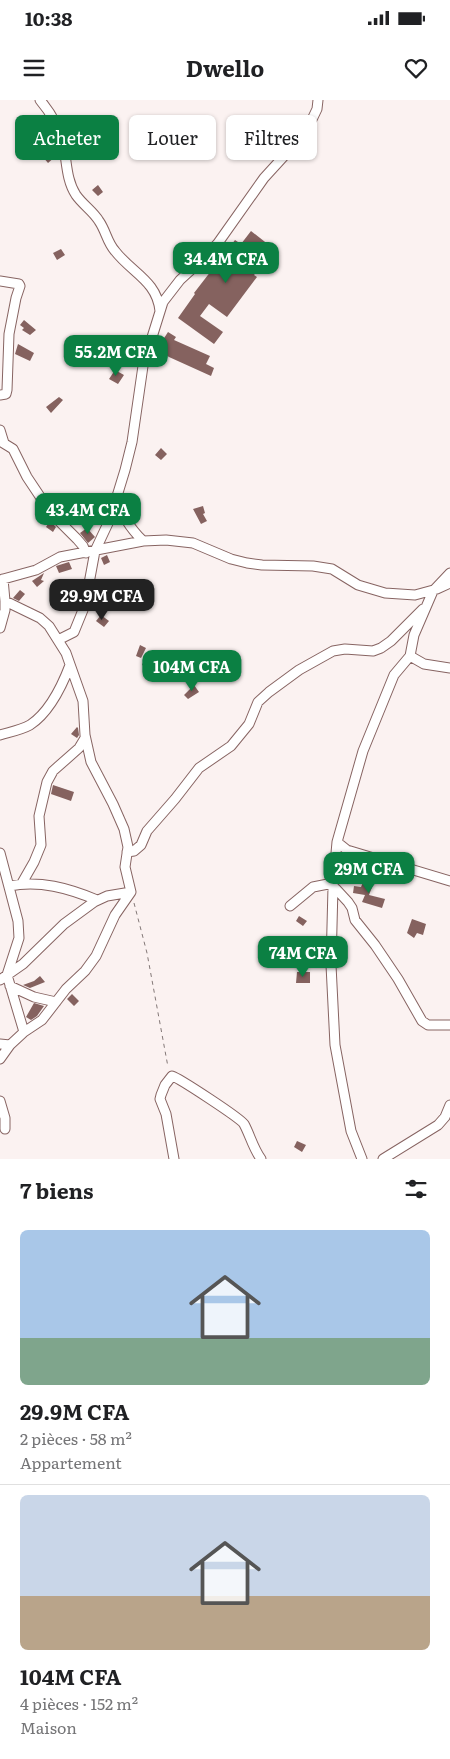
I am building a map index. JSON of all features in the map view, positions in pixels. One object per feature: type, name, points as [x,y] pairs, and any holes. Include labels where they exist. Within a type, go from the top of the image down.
[{"type":"street","points":[[40,100],[52,115],[60,133],[72,189],[101,223],[107,240],[116,253],[155,292],[160,311]]},
{"type":"street","points":[[58,640],[73,633],[85,605],[90,552],[110,519],[117,497],[132,442],[143,366],[163,302],[180,280],[218,243],[264,178],[306,132],[317,109],[318,100]]},
{"type":"street","points":[[0,280],[19,284],[20,286],[9,334],[7,390],[6,394],[0,395]]},
{"type":"street","points":[[0,430],[2,442],[13,449],[27,477],[51,513],[90,552]]},
{"type":"street","points":[[117,497],[125,520],[143,541]]},
{"type":"street","points":[[0,628],[5,610],[1,580],[36,570],[60,557],[143,541],[166,540],[193,543],[231,559],[262,565],[313,566],[332,569],[358,584],[385,593],[415,595],[450,583]]},
{"type":"street","points":[[362,1159],[351,1131],[335,1045],[331,965],[333,887],[337,842],[363,752],[394,675],[410,656],[414,635],[433,590],[450,573]]},
{"type":"street","points":[[0,1059],[10,1044],[42,1020],[66,989],[85,971],[96,956],[115,915],[131,892],[125,867],[128,847],[123,826],[95,772],[87,751],[83,701],[70,666],[49,626],[40,618],[4,601]]},
{"type":"street","points":[[128,852],[134,851],[141,845],[147,830],[175,800],[199,768],[231,746],[249,724],[258,702],[269,692],[299,670],[333,650],[345,648],[374,651],[381,648],[416,616],[427,603]]},
{"type":"street","points":[[410,656],[424,664],[450,668]]},
{"type":"street","points":[[0,735],[32,724],[55,697],[70,666]]},
{"type":"street","points":[[22,883],[34,862],[40,845],[39,816],[47,782],[53,771],[79,748],[85,738]]},
{"type":"street","points":[[337,842],[347,850],[450,881]]},
{"type":"street","points":[[0,853],[18,921],[19,938],[4,977]]},
{"type":"street","points":[[8,886],[22,883],[39,883],[97,900]]},
{"type":"street","points":[[290,906],[313,887],[328,884],[333,887],[352,908],[355,920],[375,945],[411,1000],[422,1021],[428,1025],[450,1026]]},
{"type":"street","points":[[4,977],[23,964],[64,924],[97,900],[107,896],[131,892]]},
{"type":"street","points":[[4,977],[10,986],[24,1032]]},
{"type":"street","points":[[10,986],[34,998],[56,1002]]},
{"type":"street","points":[[0,1044],[10,1044]]},
{"type":"street","points":[[174,1159],[166,1114],[160,1099],[165,1085],[172,1076],[189,1085],[243,1122],[255,1151],[261,1159]]},
{"type":"street","points":[[0,1101],[5,1118],[5,1129]]},
{"type":"street","points":[[383,1159],[438,1125],[445,1117],[450,1105]]},
{"type":"path","points":[[131,892],[147,953],[167,1063],[172,1076]]},
{"type":"building","points":[[98,185],[103,192],[98,196],[92,190]]},
{"type":"building","points":[[251,231],[274,249],[254,275],[257,277],[227,317],[209,304],[200,316],[223,332],[214,344],[178,318],[194,293],[235,240],[241,244]]},
{"type":"building","points":[[61,249],[65,255],[57,260],[53,253]]},
{"type":"building","points":[[24,320],[36,330],[30,335],[22,330],[24,328],[20,325]]},
{"type":"building","points":[[168,332],[176,337],[174,340],[210,356],[206,364],[214,368],[211,376],[169,357],[157,349]]},
{"type":"building","points":[[18,344],[34,353],[30,361],[15,354]]},
{"type":"building","points":[[115,370],[124,375],[118,384],[109,379]]},
{"type":"building","points":[[59,397],[63,400],[51,413],[46,407]]},
{"type":"building","points":[[161,448],[167,454],[161,460],[155,455]]},
{"type":"building","points":[[203,506],[205,513],[203,514],[207,521],[201,524],[193,509]]},
{"type":"building","points":[[50,521],[56,527],[53,532],[46,527]]},
{"type":"building","points":[[87,528],[95,537],[88,543],[80,533]]},
{"type":"building","points":[[107,555],[110,562],[104,565],[101,558]]},
{"type":"building","points":[[69,562],[72,569],[59,573],[56,566]]},
{"type":"building","points":[[44,573],[41,580],[44,581],[37,587],[32,581]]},
{"type":"building","points":[[20,590],[25,594],[19,601],[13,598]]},
{"type":"building","points":[[101,615],[109,621],[104,627],[96,621]]},
{"type":"building","points":[[140,645],[146,648],[141,658],[136,656]]},
{"type":"building","points":[[146,656],[155,660],[152,669],[142,665]]},
{"type":"building","points":[[194,685],[199,692],[188,699],[184,695]]},
{"type":"building","points":[[77,727],[79,735],[77,738],[71,734]]},
{"type":"building","points":[[53,785],[74,792],[71,801],[51,794]]},
{"type":"building","points":[[365,878],[374,882],[369,895],[385,899],[382,908],[362,902],[365,895],[353,893],[354,886],[361,887]]},
{"type":"building","points":[[299,916],[307,921],[303,926],[296,921]]},
{"type":"building","points":[[412,919],[426,924],[423,935],[417,933],[414,938],[407,933]]},
{"type":"building","points":[[297,972],[310,972],[310,983],[296,983]]},
{"type":"building","points":[[40,976],[45,982],[30,988],[23,985],[34,981]]},
{"type":"building","points":[[72,994],[79,1001],[74,1006],[67,999]]},
{"type":"building","points":[[34,1003],[44,1006],[37,1016],[31,1020],[26,1017]]},
{"type":"building","points":[[297,1141],[306,1145],[302,1152],[294,1147]]}]
